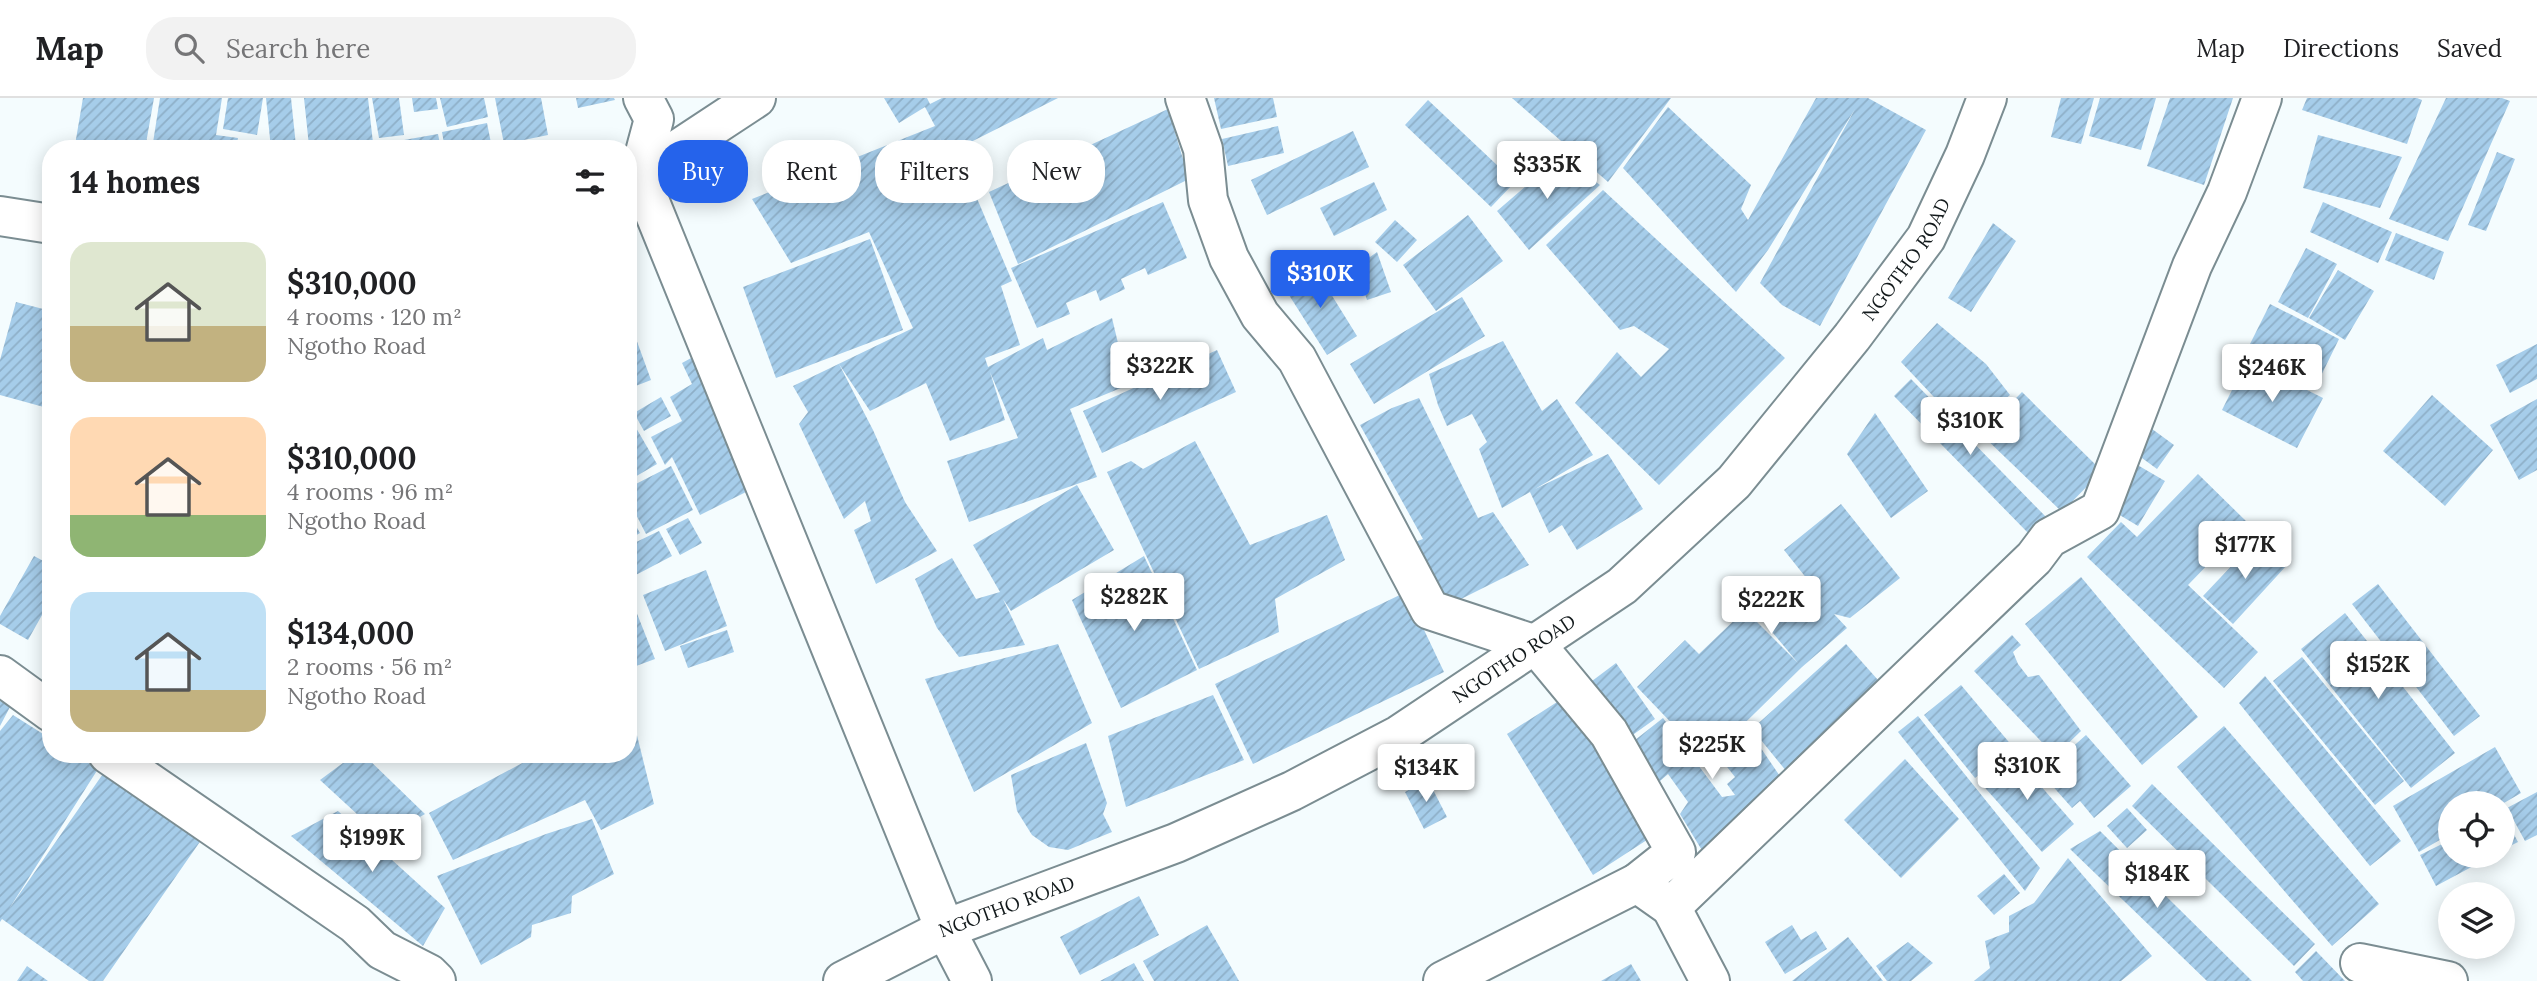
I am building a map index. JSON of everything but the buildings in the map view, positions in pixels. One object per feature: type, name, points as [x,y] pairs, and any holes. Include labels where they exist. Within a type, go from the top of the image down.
[{"type":"street","points":[[637,167],[653,120],[643,98]]},
{"type":"street","points":[[637,174],[755,98]]},
{"type":"street","points":[[1185,98],[1203,149],[1209,200],[1229,258],[1260,315],[1297,359],[1430,610],[1536,645],[1609,733],[1676,852],[1637,883],[1443,981]]},
{"type":"street","name":"NGOTHO ROAD","points":[[843,981],[945,929],[1176,844],[1292,791],[1399,734],[1622,586],[1734,482],[1852,337],[1926,238],[1965,155],[1987,98]]},
{"type":"street","points":[[1671,907],[2005,587],[2034,558],[2049,538],[2100,510],[2192,266],[2227,192],[2262,98]]},
{"type":"street","points":[[637,183],[945,929],[972,981]]},
{"type":"street","points":[[0,216],[42,223]]},
{"type":"street","points":[[0,676],[42,706]]},
{"type":"street","points":[[121,763],[355,924],[382,950],[429,974],[436,981]]},
{"type":"street","points":[[1637,883],[1671,907],[1710,981]]},
{"type":"street","points":[[2360,963],[2448,981]]}]
